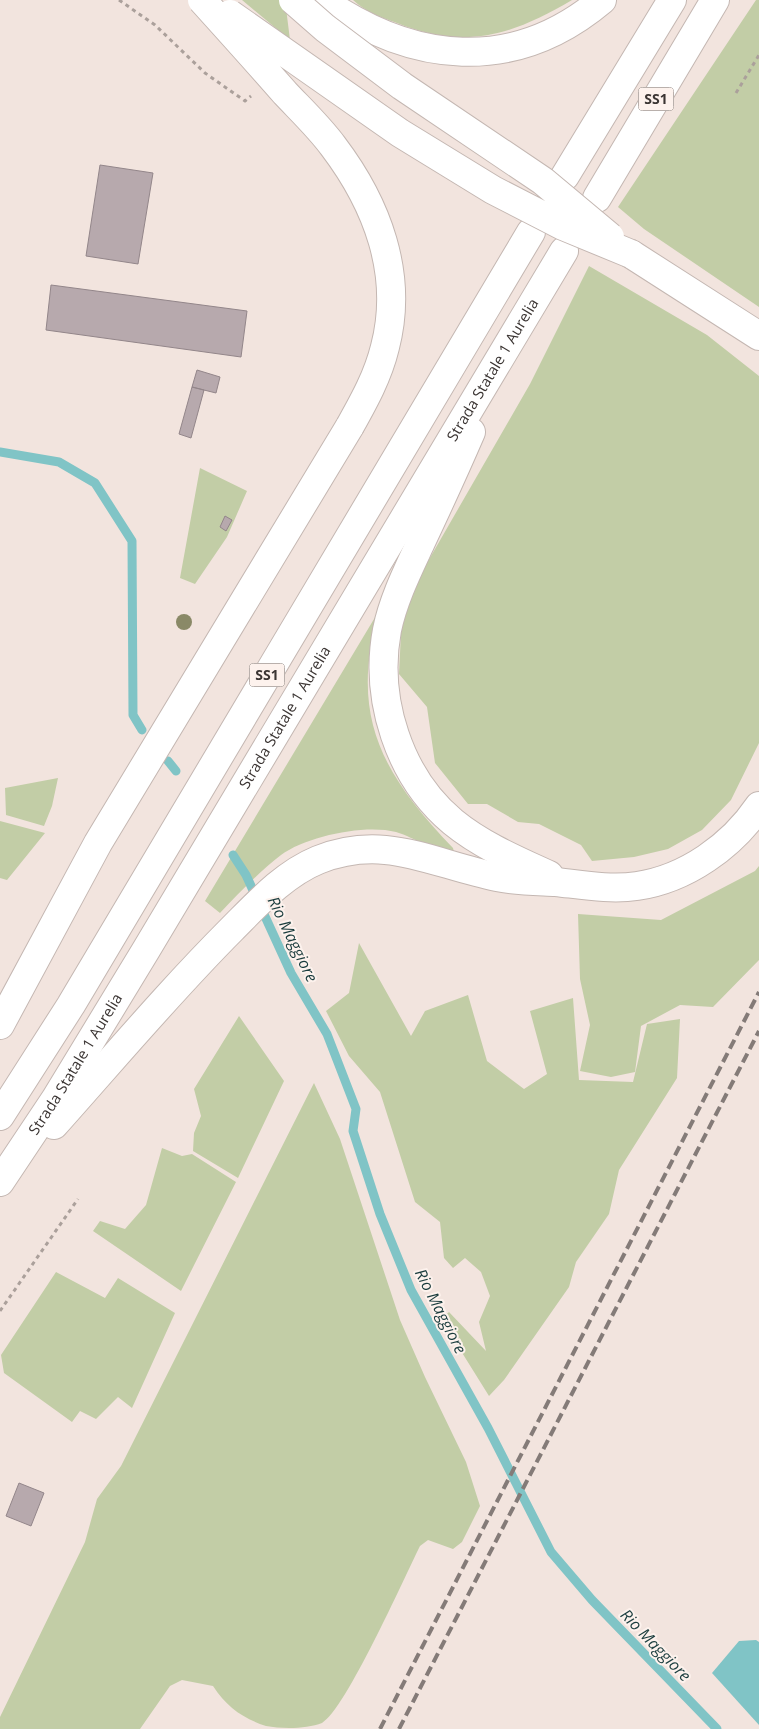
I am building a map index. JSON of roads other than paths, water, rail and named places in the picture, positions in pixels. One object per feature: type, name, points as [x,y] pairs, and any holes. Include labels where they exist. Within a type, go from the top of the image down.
[{"type":"highway","points":[[0,1025],[98,843],[288,532],[350,426],[373,384],[383,357],[388,329],[391,288],[387,250],[380,227],[357,181],[333,146],[202,0]]},
{"type":"highway","points":[[211,0],[384,122],[484,185],[563,226],[631,254]]},
{"type":"highway","points":[[293,0],[324,28],[402,86],[542,181],[631,254],[759,336]]},
{"type":"highway","points":[[322,0],[356,21],[397,41],[434,50],[464,53],[519,45],[545,36],[588,11],[602,0]]},
{"type":"highway","name":"SS1","points":[[565,176],[672,0]]},
{"type":"highway","name":"SS1","points":[[596,198],[716,0]]},
{"type":"highway","name":"SS1","points":[[0,1116],[76,997],[531,232]]},
{"type":"highway","name":"Strada Statale 1 Aurelia","points":[[0,1182],[56,1098],[141,958],[527,309],[564,251]]},
{"type":"highway","points":[[527,309],[400,590],[387,630],[384,656],[385,679],[387,703],[398,747],[429,797],[452,821],[475,838],[505,855],[568,884]]},
{"type":"highway","points":[[0,1186],[203,958],[276,887],[297,870],[340,852],[354,849],[381,849],[409,853],[498,877],[610,887],[637,886],[664,880],[701,862],[725,845],[749,821],[759,806]]},
{"type":"water","points":[[756,1640],[759,1642],[759,1725],[712,1673],[739,1641]]},
{"type":"waterway","name":"Rio Maggiore","points":[[0,452],[59,462],[95,483],[132,541],[133,715],[142,730]]},
{"type":"waterway","name":"Rio Maggiore","points":[[168,761],[176,771]]},
{"type":"waterway","name":"Rio Maggiore","points":[[233,855],[246,875],[291,973],[327,1034],[356,1109],[353,1131],[380,1214],[411,1290],[488,1428],[551,1552],[592,1600],[717,1729]]},
{"type":"railway","points":[[380,1729],[759,992]]},
{"type":"railway","points":[[399,1729],[759,1031]]}]
